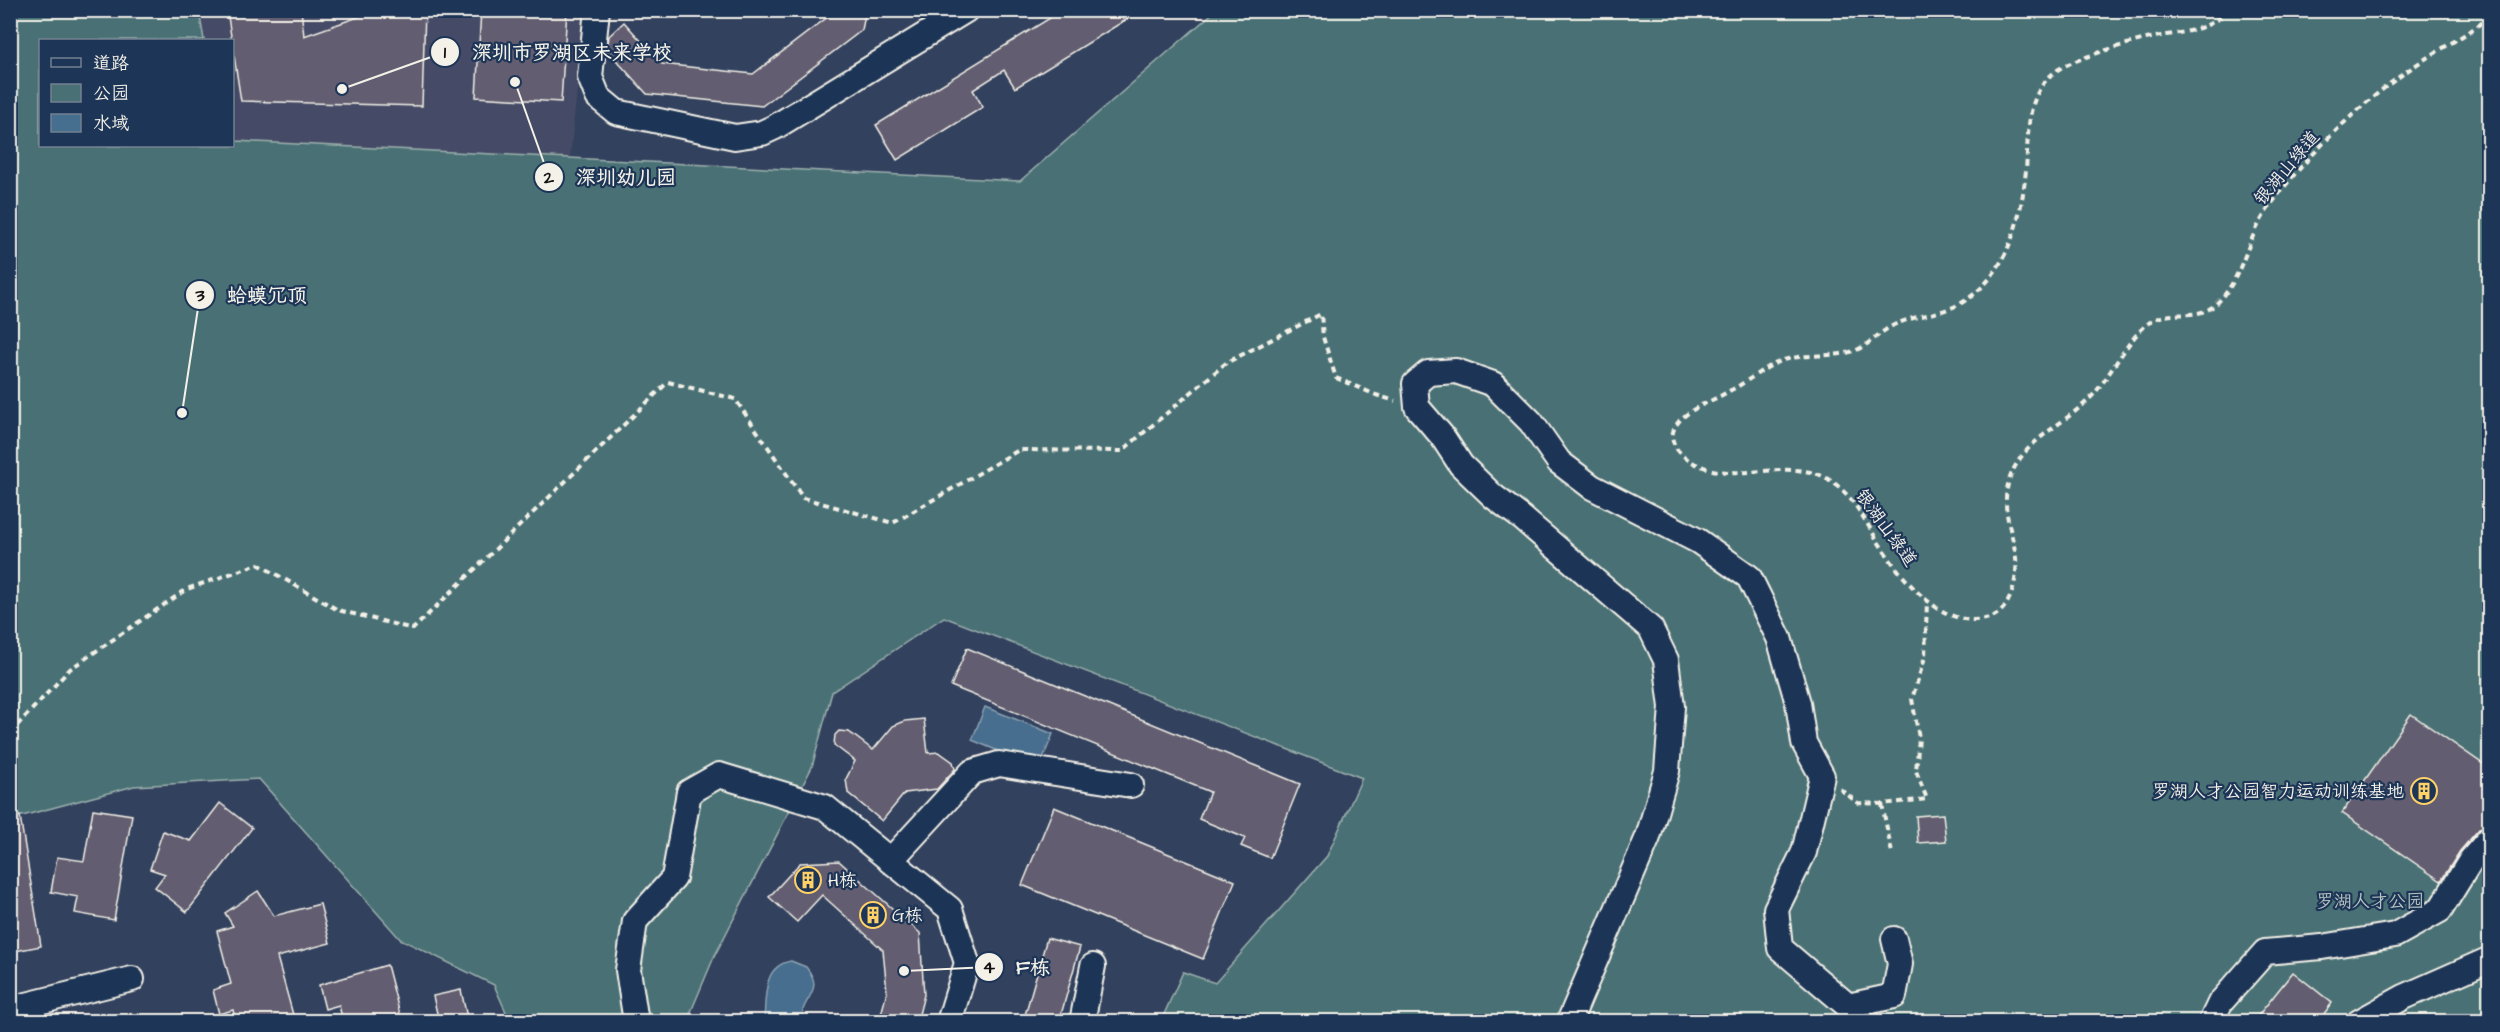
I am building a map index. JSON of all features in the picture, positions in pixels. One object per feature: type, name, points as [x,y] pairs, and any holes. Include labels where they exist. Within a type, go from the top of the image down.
[{"type":"street","points":[[597,10],[590,77],[598,97],[606,106],[627,116],[735,137],[762,133],[775,128],[966,10]]},
{"type":"street","points":[[1569,1022],[1648,837],[1667,771],[1672,707],[1666,660],[1652,629],[1493,496],[1461,465],[1442,436],[1417,407],[1415,384],[1428,373],[1456,371],[1493,384],[1531,422],[1559,462],[1592,487],[1698,541],[1749,577],[1779,638],[1798,703],[1804,743],[1822,776],[1804,852],[1776,909],[1780,948],[1848,1006],[1894,996],[1900,964],[1894,939]]},
{"type":"street","points":[[890,861],[972,772],[999,764],[1131,785]]},
{"type":"street","points":[[636,1022],[628,970],[635,921],[674,878],[688,792],[719,774],[825,807],[950,909],[967,963],[949,1022]]},
{"type":"street","points":[[2211,1022],[2220,1003],[2265,952],[2322,947],[2396,936],[2440,910],[2471,860],[2490,838]]},
{"type":"street","points":[[2359,1022],[2404,997],[2490,959]]},
{"type":"street","points":[[1082,1022],[1093,966]]},
{"type":"street","points":[[10,1009],[132,980]]},
{"type":"path","name":"银湖山绿道","points":[[2229,10],[2209,27],[2122,46],[2060,69],[2040,86],[2031,108],[2025,175],[2016,222],[2006,255],[1997,271],[1964,302],[1943,312],[1893,325],[1867,346],[1850,352],[1808,355],[1780,361],[1684,416],[1673,430],[1673,444],[1678,453],[1701,467],[1719,471],[1801,471],[1819,475],[1835,484],[1850,497],[1898,570],[1927,600],[1950,615],[1972,620],[1990,618],[2000,613],[2010,597],[2015,577],[2016,557],[2007,518],[2006,496],[2009,479],[2019,459],[2035,442],[2076,413],[2108,377],[2147,324],[2164,315],[2193,315],[2211,310],[2235,278],[2267,210],[2282,189],[2326,140],[2386,87],[2476,28],[2490,16]]},
{"type":"path","points":[[10,733],[70,669],[138,622],[187,589],[258,564],[338,610],[413,628],[668,382],[735,399],[803,498],[893,523],[1018,450],[1122,451],[1226,363],[1321,314],[1323,337],[1336,378],[1376,395],[1417,407]]},
{"type":"path","points":[[1858,803],[1882,804],[1927,799],[1916,771],[1919,738],[1912,699],[1925,657],[1927,600]]},
{"type":"path","points":[[1882,804],[1892,853]]},
{"type":"shaded area","points":[[199,11],[585,11],[570,158],[236,141],[234,139],[234,39],[204,39]]},
{"type":"green space","name":"罗湖人才公园","points":[[11,11],[199,11],[204,39],[39,39],[39,147],[234,147],[234,138],[236,141],[1020,181],[1215,11],[2489,11],[2489,1021],[1161,1021],[1183,972],[1215,983],[1327,856],[1362,778],[944,617],[832,692],[812,767],[714,957],[687,1021],[510,1021],[494,985],[400,939],[259,779],[134,786],[11,819]]},
{"type":"water","points":[[985,707],[1053,734],[1039,768],[972,740]]},
{"type":"water","points":[[791,961],[806,967],[814,983],[811,995],[804,1006],[802,1021],[764,1021],[767,984],[770,976],[782,964]]},
{"type":"building","points":[[227,10],[301,10],[304,36],[378,10],[425,10],[422,106],[241,101],[234,56],[234,39],[231,39]]},
{"type":"building","points":[[481,10],[567,10],[561,102],[476,97]]},
{"type":"building","points":[[837,10],[866,10],[862,30],[762,106],[647,94],[607,50],[609,36],[624,22],[662,64],[753,74]]},
{"type":"building","points":[[1063,10],[1142,10],[1015,88],[1004,70],[973,90],[983,107],[897,160],[876,125]]},
{"type":"building","points":[[967,648],[1300,784],[1270,858],[1241,846],[1245,838],[1199,819],[1210,792],[951,686]]},
{"type":"building","name":"罗湖人才公园智力运动训练基地","points":[[2411,714],[2490,769],[2490,821],[2479,829],[2460,851],[2441,881],[2342,813]]},
{"type":"building","points":[[924,719],[928,753],[939,752],[953,762],[955,769],[937,789],[905,793],[882,821],[848,793],[846,779],[855,761],[834,745],[835,735],[839,731],[849,732],[873,750],[893,726],[905,721]]},
{"type":"building","points":[[220,803],[252,828],[187,912],[155,887],[165,874],[150,869],[163,831],[191,841]]},
{"type":"building","points":[[1054,807],[1235,881],[1203,959],[1022,885]]},
{"type":"building","points":[[93,809],[132,815],[114,920],[75,913],[78,897],[51,892],[57,857],[84,861]]},
{"type":"building","points":[[1943,814],[1946,841],[1918,843],[1916,816]]},
{"type":"building","points":[[20,816],[41,946],[10,952],[10,817]]},
{"type":"building","points":[[839,861],[920,933],[924,995],[917,1022],[879,1022],[887,992],[883,950],[822,895],[797,922],[769,897],[800,863]]},
{"type":"building","points":[[258,891],[274,916],[320,904],[330,943],[277,957],[295,1022],[236,1022],[233,1010],[219,1014],[213,990],[231,984],[217,931],[233,926],[225,913]]},
{"type":"building","points":[[1047,938],[1080,947],[1059,1022],[1023,1022]]},
{"type":"building","points":[[387,965],[402,1022],[343,1022],[339,1005],[325,1009],[319,985]]},
{"type":"building","points":[[2293,972],[2332,1003],[2318,1022],[2253,1022]]},
{"type":"building","points":[[461,990],[468,1022],[439,1022],[433,996]]},
{"type":"place","name":"深圳幼儿园","points":[[515,82]]},
{"type":"place","name":"深圳市罗湖区未来学校","points":[[342,89]]},
{"type":"place","name":"蛤蟆冗顶","points":[[182,413]]},
{"type":"place","name":"罗湖人才公园智力运动训练基地","points":[[2424,791]]},
{"type":"place","name":"H栋","points":[[808,880]]},
{"type":"place","name":"G栋","points":[[873,915]]},
{"type":"place","name":"F栋","points":[[904,971]]}]
